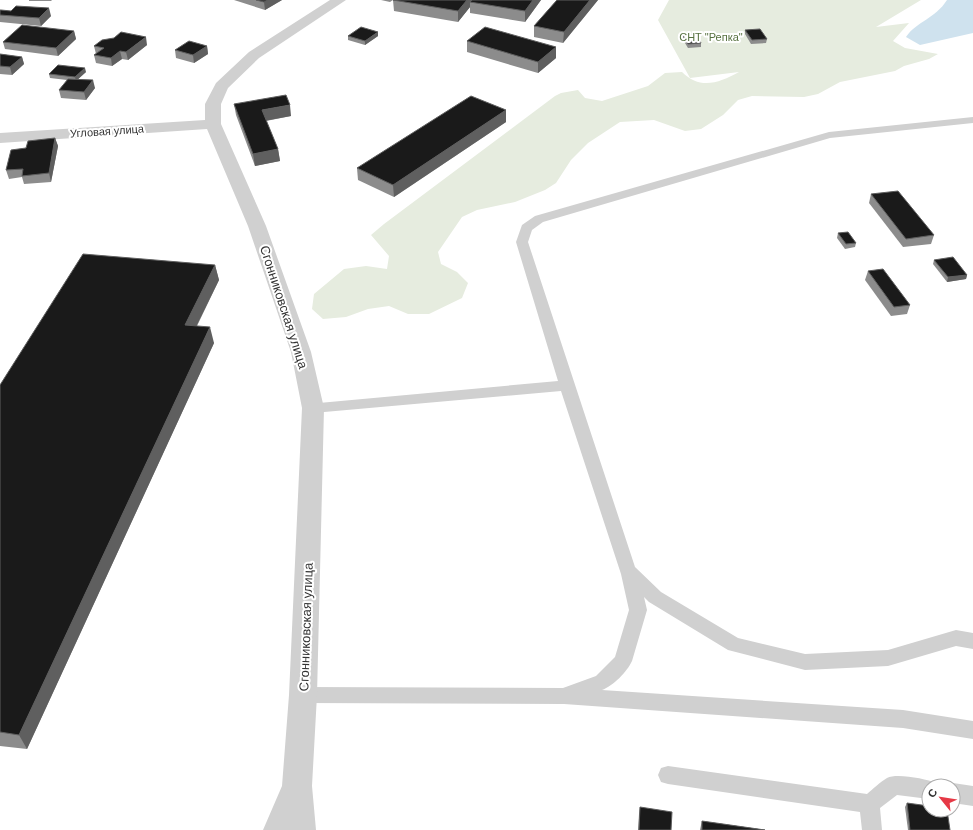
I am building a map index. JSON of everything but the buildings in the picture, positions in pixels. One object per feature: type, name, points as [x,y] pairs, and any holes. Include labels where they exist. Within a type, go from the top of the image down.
[{"type":"street","name":"Сгонниковская улица","points":[[301,830],[297,786],[303,695],[314,408],[301,352],[257,226],[213,124],[213,104],[221,86],[237,69],[254,55],[339,0]]},
{"type":"street","name":"Угловая улица","points":[[0,138],[213,124]]},
{"type":"street","points":[[278,830],[297,786]]},
{"type":"lane","points":[[564,696],[602,682],[623,661],[638,610],[628,571],[566,385],[522,242],[526,228],[539,219],[829,135],[973,120]]},
{"type":"lane","points":[[314,408],[566,385]]},
{"type":"lane","points":[[628,571],[655,597],[734,645],[805,662],[888,658],[956,638],[973,641]]},
{"type":"lane","points":[[303,695],[564,696],[903,719],[973,730]]},
{"type":"lane","points":[[668,775],[870,804],[894,785],[921,789]]},
{"type":"lane","points":[[961,794],[973,796]]},
{"type":"lane","points":[[870,804],[872,830]]},
{"type":"green space","name":"СНТ \"Репка\"","points":[[669,0],[921,0],[876,27],[909,23],[893,41],[905,48],[938,54],[929,59],[904,66],[895,71],[840,82],[818,94],[804,97],[752,96],[738,100],[723,115],[701,129],[685,131],[654,120],[620,122],[588,143],[571,160],[556,183],[545,190],[515,202],[477,210],[462,217],[438,252],[441,264],[457,272],[468,283],[462,298],[429,314],[408,314],[389,306],[368,309],[346,317],[323,319],[312,309],[314,294],[344,269],[366,266],[387,269],[389,256],[371,235],[555,96],[561,93],[578,90],[585,98],[602,101],[648,86],[665,73],[682,72],[689,78],[696,81],[710,83],[717,82],[739,72],[690,78],[658,20]]},
{"type":"water","points":[[947,0],[973,0],[973,33],[920,45],[906,37],[915,27],[937,12]]}]
